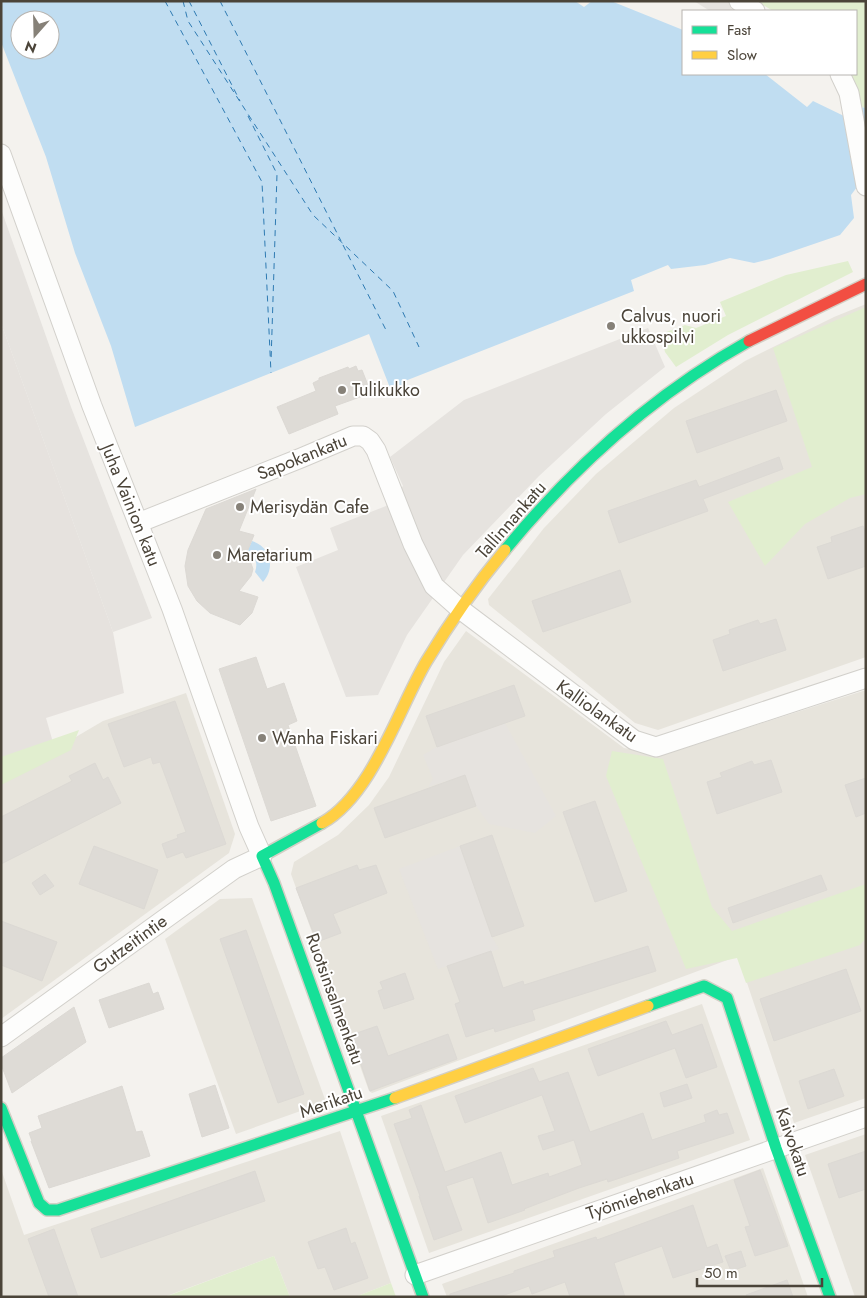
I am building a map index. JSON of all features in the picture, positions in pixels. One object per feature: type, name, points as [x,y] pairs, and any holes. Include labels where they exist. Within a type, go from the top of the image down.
[{"type":"street","points":[[739,1],[753,10]]},
{"type":"street","points":[[840,75],[849,92],[866,186]]},
{"type":"street","name":"Juha Vainion katu","points":[[1,154],[92,406],[172,608],[249,827],[262,856]]},
{"type":"street","name":"Tallinnankatu","points":[[262,856],[331,818],[356,791],[372,766],[433,649],[460,609],[521,532],[598,450],[639,414],[688,378],[785,322],[866,284]]},
{"type":"street","name":"Sapokankatu","points":[[138,523],[353,436],[364,436],[376,450],[413,544],[434,586],[460,609]]},
{"type":"street","name":"Kalliolankatu","points":[[460,609],[634,740],[656,747],[866,678]]},
{"type":"street","name":"Gutzeitintie","points":[[1,1037],[234,869],[262,856]]},
{"type":"street","name":"Ruotsinsalmenkatu","points":[[262,856],[274,883],[423,1297]]},
{"type":"street","name":"Merikatu","points":[[1,1108],[34,1195],[47,1210],[58,1210],[357,1112],[704,986],[727,998]]},
{"type":"street","name":"Kaivokatu","points":[[727,998],[776,1148],[830,1297]]},
{"type":"street","name":"Työmiehenkatu","points":[[415,1275],[866,1117]]},
{"type":"shaded area","points":[[694,1],[739,1],[753,10],[708,10]]},
{"type":"shaded area","points":[[1,209],[71,407],[152,618],[113,632],[1,323]]},
{"type":"shaded area","points":[[866,304],[866,657],[658,730],[635,723],[489,605],[488,599],[544,528],[596,474],[674,408],[745,361],[834,317]]},
{"type":"shaded area","points":[[1,323],[113,632],[124,693],[46,718],[54,746],[1,764]]},
{"type":"shaded area","points":[[648,328],[665,367],[606,414],[539,476],[463,555],[407,635],[378,695],[346,697],[296,567],[338,550],[330,528],[386,506],[403,486],[390,457],[464,400]]},
{"type":"shaded area","points":[[466,631],[624,748],[646,752],[672,752],[866,690],[866,1098],[794,1123],[738,956],[372,1093],[369,1091],[291,874],[294,862],[338,835],[369,805],[389,777],[444,662]]},
{"type":"shaded area","points":[[186,693],[235,834],[229,853],[1,1019],[1,781],[103,721]]},
{"type":"shaded area","points":[[505,723],[556,816],[535,833],[489,824],[476,806],[465,775],[428,787],[433,779],[423,755],[437,747]]},
{"type":"shaded area","points":[[460,846],[492,937],[499,949],[438,969],[399,869]]},
{"type":"shaded area","points":[[252,898],[326,1102],[236,1134],[165,939],[220,899]]},
{"type":"shaded area","points":[[702,1004],[750,1140],[429,1253],[381,1116]]},
{"type":"shaded area","points":[[340,1131],[391,1283],[355,1297],[290,1297],[274,1256],[164,1297],[1,1297],[1,1169],[24,1235]]},
{"type":"shaded area","points":[[866,1134],[866,1297],[855,1297],[805,1155]]},
{"type":"shaded area","points":[[763,1168],[808,1297],[447,1297],[442,1284]]},
{"type":"green space","points":[[757,1],[866,1],[866,108],[860,107],[844,75],[857,75],[857,10],[771,10]]},
{"type":"green space","points":[[848,261],[853,272],[728,335],[676,367],[665,352],[661,334],[685,325],[696,328],[726,316],[720,302],[786,275]]},
{"type":"green space","points":[[866,307],[866,494],[850,498],[805,524],[765,566],[728,502],[812,467],[773,348]]},
{"type":"green space","points":[[79,730],[71,750],[1,785],[1,757]]},
{"type":"green space","points":[[612,751],[663,759],[712,907],[732,931],[866,884],[866,938],[860,945],[746,983],[737,958],[686,969],[606,776]]},
{"type":"green space","points":[[274,1256],[290,1297],[165,1297]]},
{"type":"green space","points":[[391,1283],[396,1297],[355,1297]]},
{"type":"water","points":[[1,1],[575,1],[584,7],[592,1],[611,1],[682,30],[682,75],[766,75],[807,107],[813,101],[844,116],[860,107],[866,108],[866,182],[857,187],[851,195],[854,218],[840,235],[754,263],[730,258],[705,265],[671,269],[668,265],[631,280],[634,291],[405,381],[407,388],[392,393],[369,334],[135,427],[111,346],[75,253],[46,157],[1,42]]},
{"type":"water","points":[[252,541],[267,552],[269,558],[269,570],[263,582],[255,572],[256,563],[254,558],[247,552]]},
{"type":"building","points":[[356,366],[358,371],[362,370],[371,393],[335,406],[338,414],[289,434],[277,407],[316,391],[313,383],[319,380],[319,378],[348,367],[349,369]]},
{"type":"building","points":[[776,390],[787,421],[697,453],[686,421]]},
{"type":"building","points":[[779,457],[783,469],[703,499],[708,511],[619,543],[608,511],[696,480],[699,487]]},
{"type":"building","name":"Maretarium","points":[[256,489],[239,531],[254,535],[245,557],[250,561],[253,569],[251,576],[239,591],[258,597],[252,613],[240,625],[210,613],[197,601],[188,586],[185,566],[188,550],[206,509]]},
{"type":"building","points":[[863,526],[866,534],[866,566],[828,579],[817,547],[832,542],[831,537]]},
{"type":"building","points":[[620,570],[631,602],[543,632],[532,601]]},
{"type":"building","points":[[776,619],[786,650],[723,671],[713,640],[730,634],[729,630],[758,620],[760,624]]},
{"type":"building","name":"Wanha Fiskari","points":[[256,657],[267,689],[284,683],[297,721],[288,725],[316,806],[271,821],[219,669]]},
{"type":"building","points":[[514,685],[525,716],[437,747],[426,716]]},
{"type":"building","points":[[175,701],[226,844],[186,858],[183,852],[167,858],[162,844],[178,838],[177,835],[186,832],[160,762],[153,764],[151,757],[124,767],[108,724]]},
{"type":"building","points":[[771,760],[782,792],[717,814],[707,782],[722,777],[720,773],[752,761],[754,765]]},
{"type":"building","points":[[95,763],[103,780],[108,777],[121,803],[1,864],[1,817],[72,781],[69,776]]},
{"type":"building","points":[[465,775],[476,806],[385,838],[374,808]]},
{"type":"building","points":[[866,778],[866,813],[856,817],[845,785]]},
{"type":"building","points":[[595,801],[627,891],[595,902],[563,812]]},
{"type":"building","points":[[492,835],[524,926],[492,937],[460,846]]},
{"type":"building","points":[[94,846],[158,870],[144,909],[79,884]]},
{"type":"building","points":[[357,865],[359,870],[376,865],[387,893],[333,914],[341,933],[317,942],[296,888]]},
{"type":"building","points":[[45,874],[54,886],[40,895],[32,883]]},
{"type":"building","points":[[821,875],[827,890],[733,923],[728,908]]},
{"type":"building","points":[[1,921],[57,942],[42,981],[1,965]]},
{"type":"building","points":[[246,930],[304,1094],[278,1103],[220,939]]},
{"type":"building","points":[[648,946],[656,971],[532,1010],[535,1020],[495,1032],[494,1028],[466,1037],[455,1004],[460,1002],[447,966],[491,951],[503,988],[523,981],[524,985]]},
{"type":"building","points":[[846,969],[861,1011],[774,1041],[760,999]]},
{"type":"building","points":[[405,973],[414,999],[384,1009],[378,991],[383,989],[380,982]]},
{"type":"building","points":[[149,983],[153,994],[158,992],[164,1009],[109,1028],[99,1000]]},
{"type":"building","points":[[74,1007],[86,1042],[12,1093],[1,1064],[1,1058]]},
{"type":"building","points":[[666,1021],[672,1035],[702,1024],[717,1067],[686,1078],[675,1048],[598,1076],[588,1049]]},
{"type":"building","points":[[377,1026],[388,1056],[448,1034],[457,1059],[370,1091],[351,1035]]},
{"type":"building","points":[[533,1068],[539,1082],[568,1072],[590,1132],[643,1113],[652,1140],[706,1122],[704,1115],[717,1110],[719,1115],[727,1113],[734,1133],[677,1151],[679,1158],[608,1182],[607,1179],[579,1188],[488,1223],[473,1177],[446,1186],[462,1230],[434,1240],[394,1124],[412,1118],[409,1110],[421,1105],[445,1172],[501,1152],[512,1185],[548,1173],[549,1177],[582,1165],[574,1140],[543,1150],[538,1136],[555,1131],[542,1095],[465,1123],[455,1096]]},
{"type":"building","points":[[834,1069],[844,1096],[808,1109],[799,1081]]},
{"type":"building","points":[[687,1084],[692,1098],[664,1107],[660,1093]]},
{"type":"building","points":[[215,1085],[229,1128],[202,1137],[189,1094]]},
{"type":"building","points":[[122,1086],[136,1132],[142,1131],[150,1156],[49,1188],[29,1133],[42,1128],[38,1116]]},
{"type":"building","points":[[866,1151],[866,1189],[839,1198],[828,1164]]},
{"type":"building","points":[[760,1170],[788,1246],[755,1256],[745,1227],[750,1226],[734,1180]]},
{"type":"building","points":[[255,1171],[265,1201],[101,1258],[91,1229]]},
{"type":"building","points":[[693,1205],[707,1248],[717,1244],[723,1262],[673,1278],[662,1246],[614,1263],[625,1297],[570,1297],[565,1282],[532,1294],[529,1286],[499,1297],[450,1297],[450,1294],[555,1257],[553,1251],[596,1237],[597,1240]]},
{"type":"building","points":[[346,1228],[351,1244],[355,1242],[368,1278],[334,1290],[325,1267],[318,1269],[308,1242]]},
{"type":"building","points":[[54,1229],[78,1297],[49,1297],[28,1239]]},
{"type":"building","points":[[741,1251],[746,1266],[731,1271],[725,1256]]},
{"type":"building","points":[[787,1280],[793,1297],[747,1297],[746,1295]]},
{"type":"ferry route","points":[[165,1],[262,182],[271,373]]},
{"type":"ferry route","points":[[183,1],[188,21],[313,215],[393,291],[419,347]]},
{"type":"ferry route","points":[[189,1],[240,101]]},
{"type":"ferry route","points":[[220,1],[341,241]]},
{"type":"ferry route","points":[[248,116],[277,174],[271,362]]},
{"type":"ferry route","points":[[343,245],[387,332]]},
{"type":"traffic: fast","points":[[505,550],[559,489],[617,434],[681,384],[749,341]]},
{"type":"traffic: fast","points":[[322,823],[262,856],[274,883],[423,1297]]},
{"type":"traffic: fast","points":[[648,1006],[704,986],[727,998],[776,1148],[830,1297]]},
{"type":"traffic: fast","points":[[1,1108],[39,1203],[47,1210],[58,1210],[395,1098]]},
{"type":"traffic: slow","points":[[322,823],[340,810],[355,793],[382,750],[426,662],[464,604],[505,550]]},
{"type":"traffic: slow","points":[[395,1098],[648,1006]]},
{"type":"traffic: jam","points":[[749,341],[866,284]]},
{"type":"place","name":"Calvus, nuori ukkospilvi","points":[[611,326]]},
{"type":"place","name":"Tulikukko","points":[[342,390]]},
{"type":"place","name":"Merisydän Cafe","points":[[240,507]]},
{"type":"place","name":"Maretarium","points":[[217,555]]},
{"type":"place","name":"Wanha Fiskari","points":[[262,738]]}]
